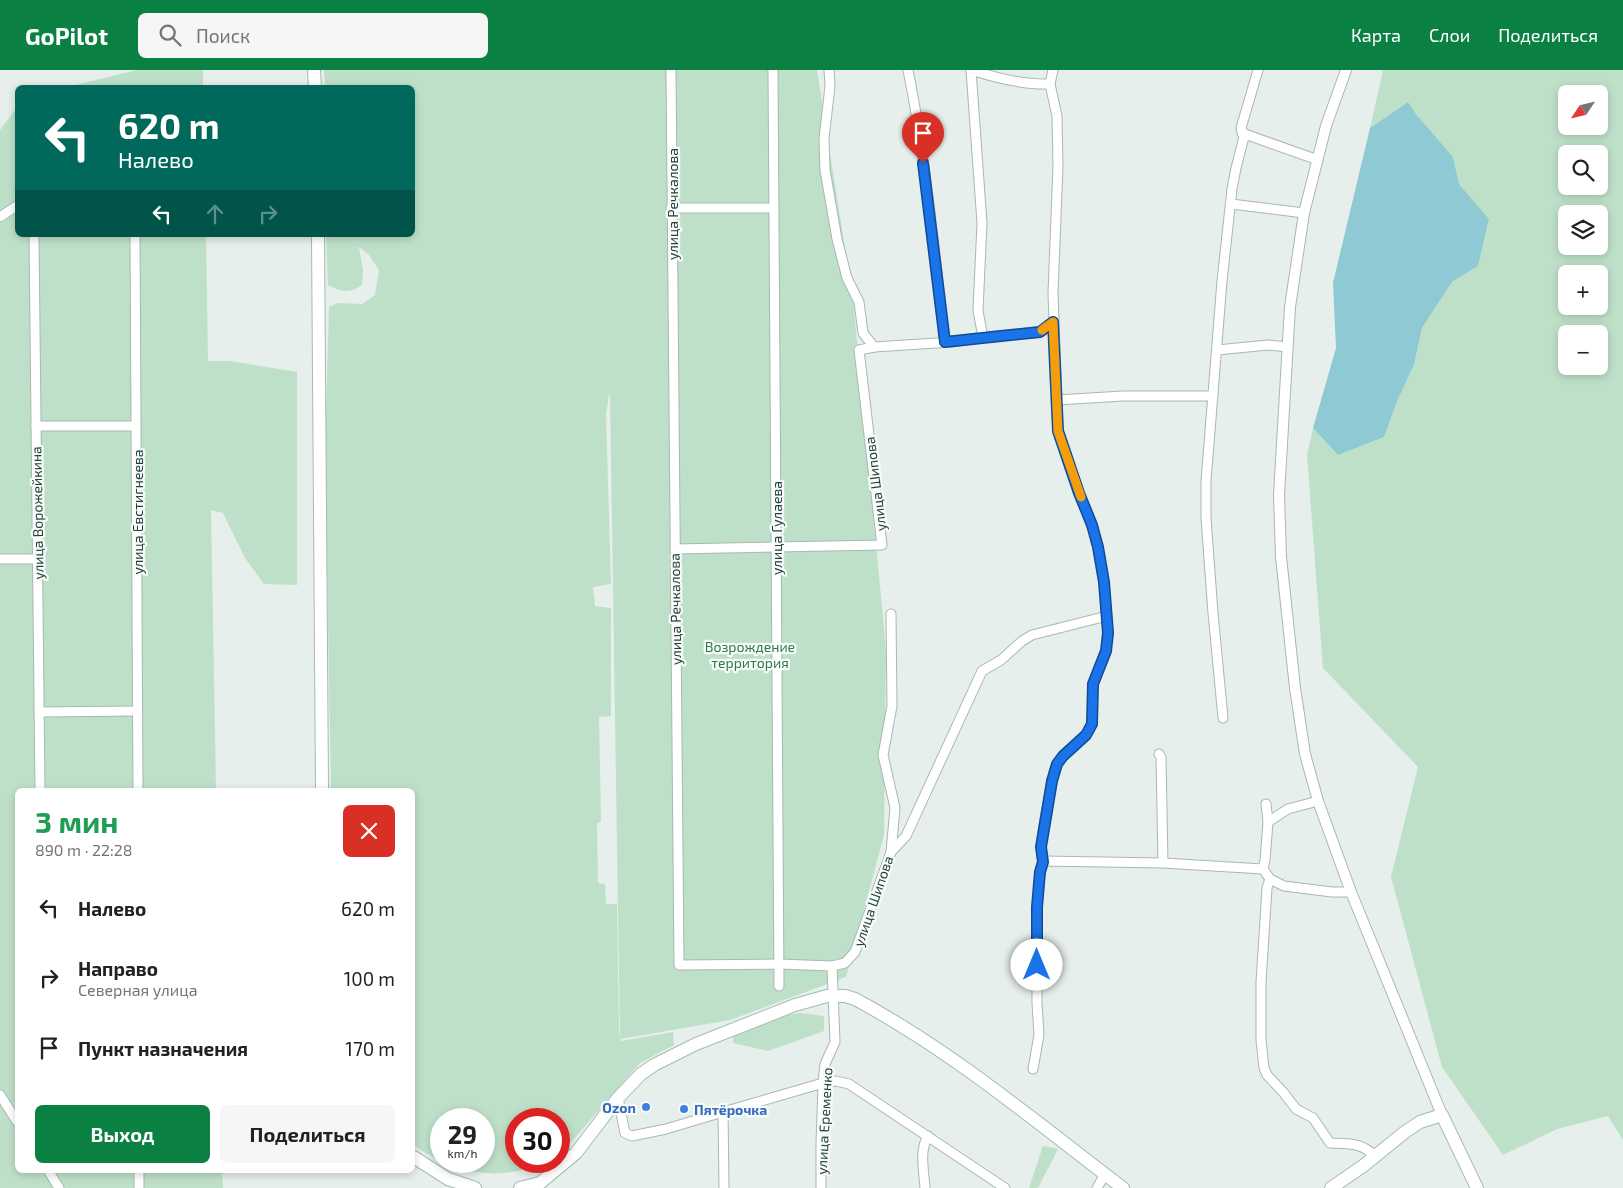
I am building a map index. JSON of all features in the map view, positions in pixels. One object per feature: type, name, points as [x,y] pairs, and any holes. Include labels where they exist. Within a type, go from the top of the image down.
[{"type":"main road","points":[[314,70],[315,85]]},
{"type":"main road","points":[[318,237],[322,788]]},
{"type":"main road","points":[[520,1188],[540,1183],[576,1153],[618,1098],[641,1074],[654,1065],[688,1048],[795,1005],[814,998],[832,996],[845,996],[855,1000],[947,1055],[997,1090],[1124,1188]]},
{"type":"main road","points":[[1331,1188],[1420,1122],[1442,1115],[1477,1188]]},
{"type":"main road","points":[[415,1158],[448,1180],[475,1188]]},
{"type":"street","name":"улица Речкалова","points":[[671,70],[679,965],[779,964],[832,966]]},
{"type":"street","name":"улица Гулаева","points":[[773,70],[779,986]]},
{"type":"street","points":[[830,70],[824,139],[825,170],[837,239],[847,278],[859,302],[863,333],[874,348],[1040,332],[1053,322]]},
{"type":"street","points":[[908,70],[915,105],[945,342]]},
{"type":"street","points":[[983,337],[978,311],[982,223],[971,70],[1012,80],[1050,84]]},
{"type":"street","points":[[1033,1069],[1039,1034],[1037,1003],[1037,907],[1040,872],[1043,862],[1041,847],[1052,781],[1057,764],[1086,735],[1092,724],[1093,684],[1106,651],[1107,616],[1098,547],[1056,421],[1053,293],[1058,136],[1057,116],[1050,84],[1054,70]]},
{"type":"street","points":[[1223,718],[1212,613],[1205,499],[1222,281],[1231,204],[1236,168],[1244,137],[1241,128],[1258,70]]},
{"type":"street","points":[[1346,70],[1326,126],[1304,213],[1290,306],[1278,495],[1281,557],[1294,688],[1305,754],[1318,801],[1351,892],[1442,1115]]},
{"type":"street","points":[[1242,133],[1318,160]]},
{"type":"street","points":[[1231,204],[1304,213]]},
{"type":"street","points":[[0,217],[15,207]]},
{"type":"street","points":[[672,208],[774,208]]},
{"type":"street","name":"улица Ворожейкина","points":[[34,237],[40,788]]},
{"type":"street","name":"улица Евстигнеева","points":[[135,237],[138,788]]},
{"type":"street","points":[[1217,350],[1268,345],[1288,346]]},
{"type":"street","name":"улица Шипова","points":[[675,549],[882,545],[859,350],[874,348]]},
{"type":"street","points":[[1057,400],[1124,396],[1213,396]]},
{"type":"street","points":[[36,426],[136,426]]},
{"type":"street","points":[[0,559],[38,559]]},
{"type":"street","name":"улица Шипова","points":[[832,966],[844,963],[856,952],[891,852],[895,808],[883,756],[892,706],[891,614]]},
{"type":"street","points":[[891,852],[906,836],[982,670],[1001,660],[1022,641],[1032,635],[1107,616]]},
{"type":"street","points":[[39,712],[137,711]]},
{"type":"street","points":[[1159,754],[1161,758],[1163,863]]},
{"type":"street","points":[[1268,822],[1288,810],[1305,803],[1318,801]]},
{"type":"street","points":[[1266,804],[1268,822],[1263,869],[1270,879],[1284,886],[1351,892]]},
{"type":"street","points":[[1043,862],[1163,863],[1263,869]]},
{"type":"street","points":[[1270,879],[1265,908],[1261,982],[1261,1040],[1264,1068],[1267,1075],[1296,1109],[1313,1118],[1330,1143],[1368,1148],[1375,1156]]},
{"type":"street","points":[[832,966],[832,996]]},
{"type":"street","name":"улица Еременко","points":[[821,1188],[823,1083],[825,1064],[835,1042],[832,996]]},
{"type":"street","points":[[618,1098],[625,1133],[632,1136],[666,1129],[823,1083],[836,1081],[849,1084],[1005,1188]]},
{"type":"street","points":[[0,1095],[15,1118]]},
{"type":"street","points":[[723,1112],[724,1188]]},
{"type":"street","points":[[924,1188],[923,1149],[924,1142],[928,1136]]},
{"type":"street","points":[[50,1173],[59,1188]]},
{"type":"street","points":[[139,1173],[139,1188]]},
{"type":"street","points":[[1097,1188],[1105,1174]]},
{"type":"green space","points":[[137,70],[203,70],[203,85],[75,85]]},
{"type":"green space","name":"Возрождение территория","points":[[324,70],[817,70],[853,299],[886,650],[884,835],[846,977],[730,1020],[620,1039],[621,1041],[673,1032],[674,1045],[640,1063],[570,1142],[570,1108],[505,1108],[505,1173],[495,1173],[495,1108],[430,1108],[430,1155],[415,1146],[415,788],[331,788],[325,451],[329,307],[338,303],[362,304],[375,295],[379,270],[369,255],[359,247],[363,271],[362,285],[349,291],[328,285],[326,237],[415,237],[415,85],[325,85]],"holes":[[[609,394],[620,1038],[617,904],[606,904],[605,884],[598,883],[597,823],[601,822],[599,717],[611,716],[611,608],[595,606],[593,587],[611,584],[606,415]]]},
{"type":"green space","points":[[1383,70],[1623,70],[1623,1140],[1608,1116],[1557,1129],[1503,1155],[1442,1067],[1391,877],[1418,767],[1323,668],[1307,455],[1313,428],[1338,455],[1384,437],[1396,401],[1414,366],[1422,328],[1452,282],[1478,266],[1489,219],[1459,184],[1453,157],[1408,102],[1370,128]]},
{"type":"green space","points":[[15,110],[15,237],[206,237],[208,361],[230,361],[297,372],[297,585],[264,584],[245,558],[223,513],[211,510],[216,788],[15,788],[15,1173],[222,1173],[223,1188],[0,1188],[0,130]]},
{"type":"green space","points":[[800,1013],[824,1016],[824,1031],[768,1051],[733,1043],[733,1037],[778,1017]]},
{"type":"green space","points":[[1043,1146],[1058,1149],[1038,1188],[1029,1188]]},
{"type":"water","points":[[1408,102],[1453,157],[1459,184],[1489,219],[1478,266],[1452,282],[1422,328],[1414,365],[1397,401],[1384,437],[1338,455],[1313,428],[1336,348],[1333,283],[1370,128]]},
{"type":"slow traffic","points":[[1042,330],[1053,322],[1057,400],[1056,421],[1081,497]]},
{"type":"place","name":"Ozon","points":[[646,1107]]},
{"type":"place","name":"Пятёрочка","points":[[684,1109]]},
{"type":"route","points":[[923,163],[945,342],[1040,332],[1053,322],[1057,400],[1056,421],[1079,493],[1092,525],[1104,582],[1108,633],[1106,651],[1093,684],[1092,724],[1081,741],[1068,751],[1057,764],[1052,781],[1040,854],[1043,862],[1040,872],[1037,907],[1037,965]]}]
